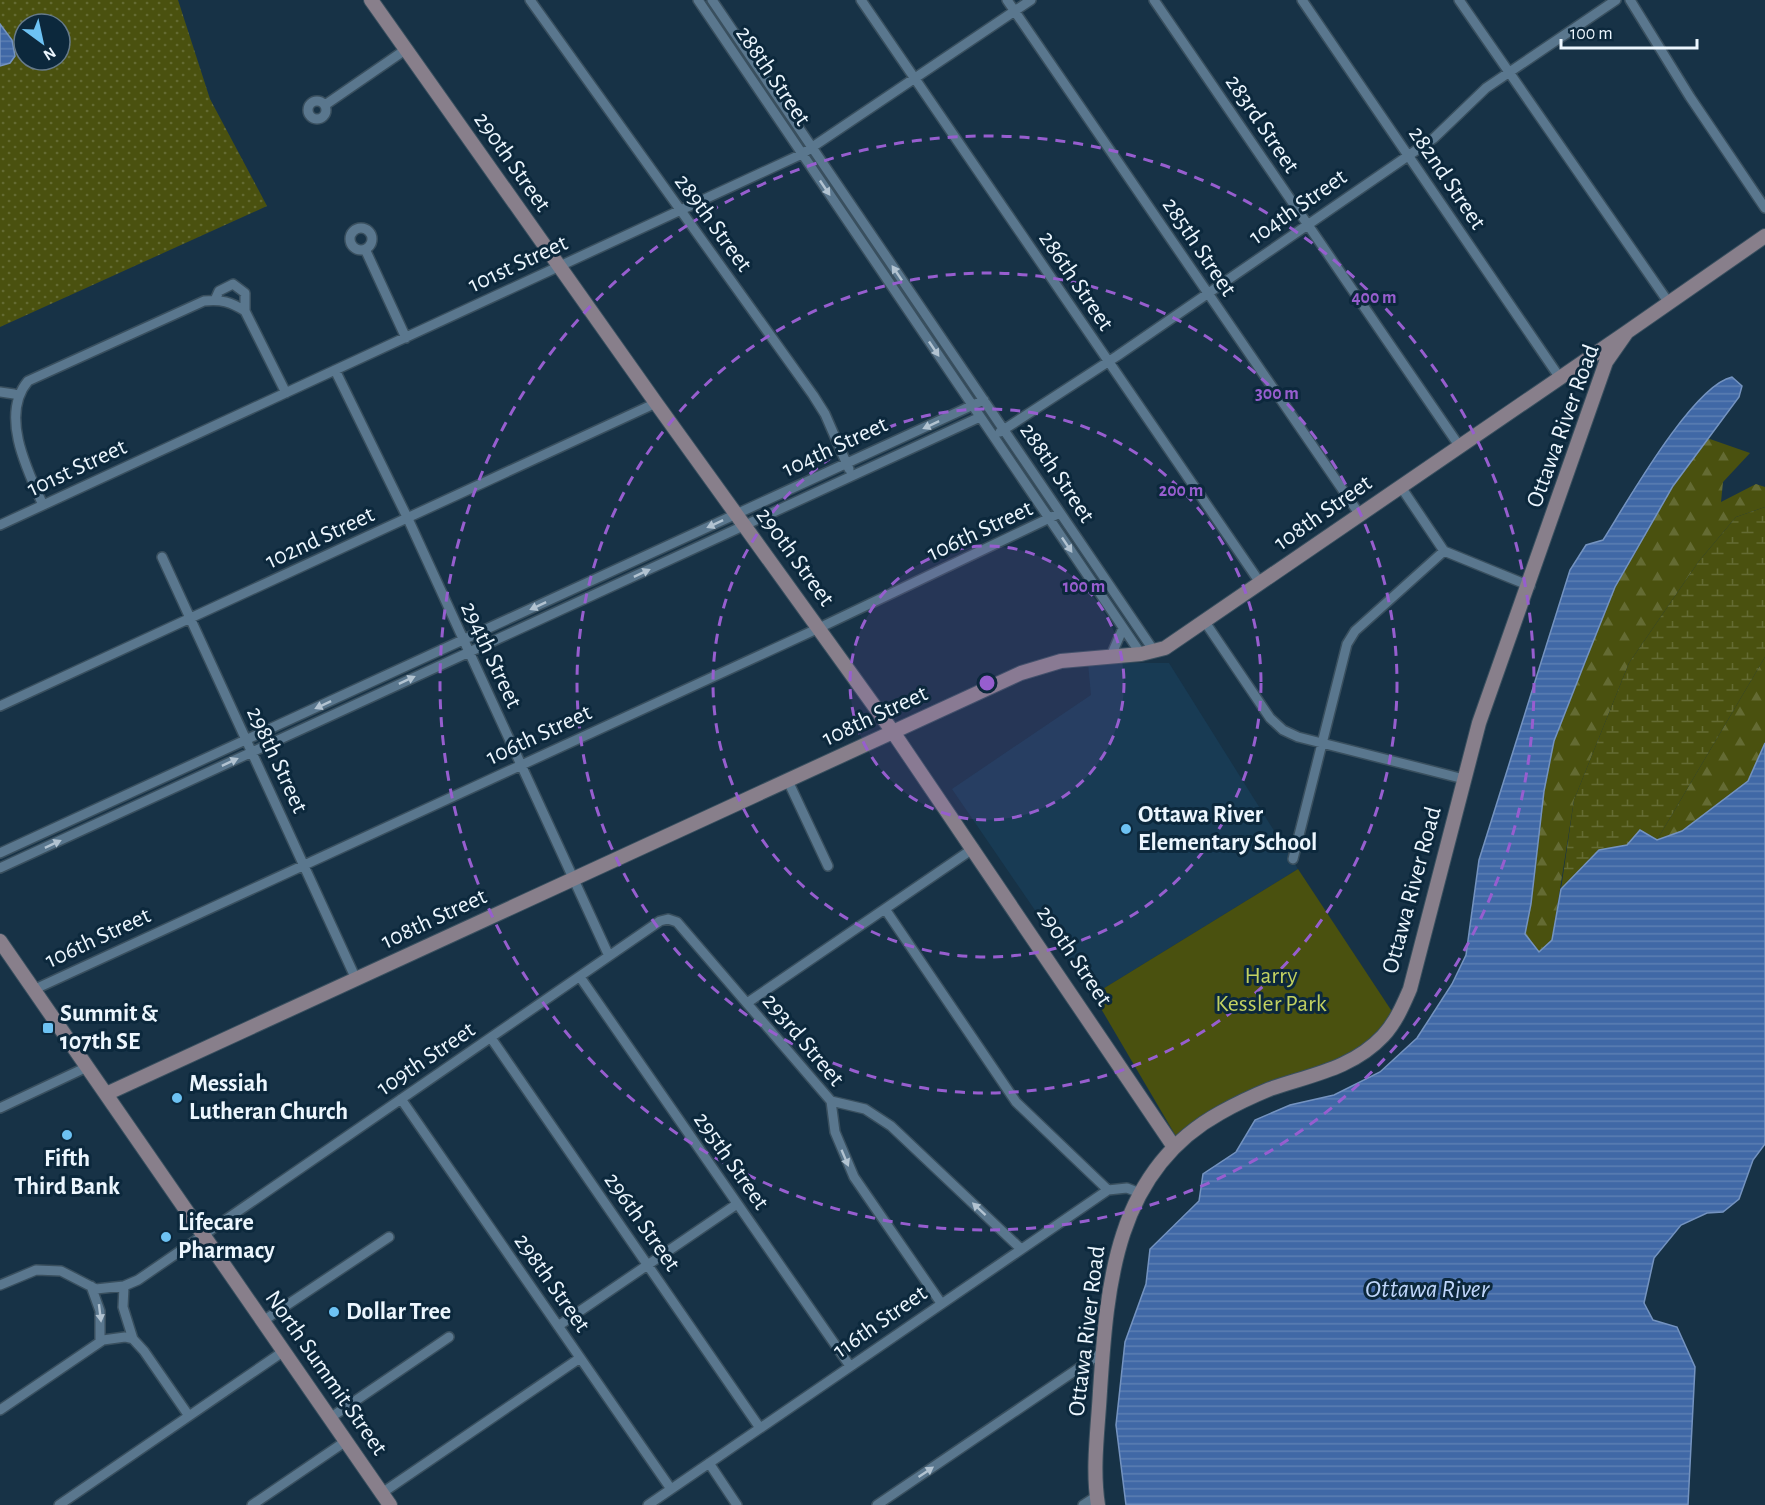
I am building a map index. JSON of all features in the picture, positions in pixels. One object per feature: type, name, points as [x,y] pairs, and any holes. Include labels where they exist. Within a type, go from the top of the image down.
[{"type":"street","name":"290th Street","points":[[371,0],[559,267],[893,732],[974,848],[1174,1147]]},
{"type":"street","name":"289th Street","points":[[530,0],[813,395],[825,414],[852,476]]},
{"type":"street","name":"288th Street","points":[[698,0],[1123,628],[1148,653]]},
{"type":"street","name":"288th Street","points":[[712,0],[1060,513],[1148,653]]},
{"type":"street","name":"286th Street","points":[[861,0],[1261,584]]},
{"type":"street","name":"285th Street","points":[[1007,0],[1360,515]]},
{"type":"street","name":"101st Street","points":[[0,525],[813,149],[1031,0]]},
{"type":"street","name":"283rd Street","points":[[1154,0],[1460,447]]},
{"type":"street","name":"282nd Street","points":[[1302,0],[1560,378]]},
{"type":"street","points":[[1459,0],[1669,303]]},
{"type":"street","name":"104th Street","points":[[993,435],[1108,362],[1444,130],[1469,102],[1616,0]]},
{"type":"street","points":[[1630,0],[1690,97],[1765,208]]},
{"type":"street","points":[[709,17],[719,11]]},
{"type":"street","points":[[325,105],[405,50]]},
{"type":"street","points":[[861,240],[871,234]]},
{"type":"street","name":"Ottawa River Road","points":[[1097,1500],[1096,1457],[1104,1351],[1118,1248],[1125,1224],[1140,1193],[1174,1147],[1219,1113],[1268,1090],[1347,1064],[1365,1053],[1384,1035],[1398,1015],[1410,988],[1464,779],[1488,697],[1530,586],[1600,364],[1627,332],[1765,236]]},
{"type":"street","points":[[365,249],[406,338]]},
{"type":"street","points":[[215,300],[219,291],[233,284],[245,293],[245,311],[286,393]]},
{"type":"street","points":[[43,505],[7,431],[9,406],[14,394],[28,381],[204,301],[233,303],[245,311]]},
{"type":"street","points":[[917,324],[927,317]]},
{"type":"street","name":"108th Street","points":[[106,1094],[893,732],[1046,664],[1074,658],[1148,653],[1165,648],[1580,364],[1600,364]]},
{"type":"street","name":"294th Street","points":[[335,370],[408,519],[462,641],[609,956]]},
{"type":"street","points":[[0,392],[14,394]]},
{"type":"street","name":"104th Street","points":[[0,868],[610,587],[847,464],[984,400]]},
{"type":"street","name":"102nd Street","points":[[0,706],[656,403]]},
{"type":"street","name":"104th Street","points":[[0,854],[604,575],[852,476],[980,417]]},
{"type":"street","points":[[1401,487],[1444,551],[1530,586]]},
{"type":"street","name":"106th Street","points":[[33,990],[819,628],[1050,520],[1060,513]]},
{"type":"street","points":[[1293,859],[1347,644],[1355,631],[1444,551]]},
{"type":"street","name":"298th Street","points":[[162,557],[356,979]]},
{"type":"street","points":[[604,575],[610,587]]},
{"type":"street","points":[[1205,622],[1270,718],[1283,730],[1298,737],[1464,779]]},
{"type":"street","points":[[1111,656],[1123,628]]},
{"type":"street","points":[[357,689],[362,702]]},
{"type":"street","points":[[788,781],[828,866]]},
{"type":"street","points":[[102,807],[107,819]]},
{"type":"street","points":[[747,1004],[974,848]]},
{"type":"street","points":[[885,909],[1012,1097],[1108,1190],[1127,1188],[1140,1193]]},
{"type":"street","name":"293rd Street","points":[[660,921],[668,919],[677,922],[831,1101],[835,1132],[854,1177],[941,1303]]},
{"type":"street","name":"109th Street","points":[[124,1286],[138,1280],[660,921]]},
{"type":"street","name":"North Summit Street","points":[[0,942],[390,1505]]},
{"type":"street","name":"295th Street","points":[[580,977],[850,1366]]},
{"type":"street","name":"296th Street","points":[[491,1038],[760,1428]]},
{"type":"street","points":[[0,1108],[87,1067]]},
{"type":"street","name":"298th Street","points":[[401,1099],[671,1489]]},
{"type":"street","points":[[831,1101],[865,1109],[891,1126],[1021,1249]]},
{"type":"street","name":"116th Street","points":[[648,1505],[1108,1190]]},
{"type":"street","points":[[558,1326],[737,1204]]},
{"type":"street","points":[[263,1321],[389,1237]]},
{"type":"street","points":[[0,1285],[36,1270],[61,1271],[96,1289],[124,1286],[122,1296],[125,1319],[133,1339],[189,1416]]},
{"type":"street","points":[[91,1286],[100,1311],[99,1342]]},
{"type":"street","points":[[0,1410],[99,1342],[115,1337],[133,1339]]},
{"type":"street","points":[[330,1418],[449,1337]]},
{"type":"street","points":[[59,1505],[284,1351]]},
{"type":"street","points":[[877,1505],[1104,1351]]},
{"type":"street","points":[[382,1493],[580,1358]]},
{"type":"street","points":[[252,1505],[346,1441]]},
{"type":"street","points":[[709,1463],[737,1505]]},
{"type":"street","points":[[1083,1505],[1097,1500]]},
{"type":"shaded area","name":"Ottawa River Elementary School","points":[[1088,663],[1169,663],[1298,869],[1093,995],[952,789],[1091,695]]},
{"type":"green space","points":[[0,0],[178,0],[210,99],[267,206],[0,327]]},
{"type":"green space","points":[[1707,438],[1750,453],[1723,482],[1721,502],[1756,484],[1765,487],[1765,507],[1736,517],[1699,561],[1629,663],[1574,800],[1552,940],[1539,953],[1525,934],[1531,904],[1544,791],[1554,741],[1615,587],[1673,486]]},
{"type":"green space","points":[[1765,507],[1765,657],[1657,840],[1599,850],[1561,889],[1574,800],[1629,663],[1699,561],[1736,517]]},
{"type":"green space","points":[[1765,657],[1765,743],[1748,781],[1682,831],[1657,840]]},
{"type":"green space","name":"Harry Kessler Park","points":[[1298,869],[1393,1013],[1388,1022],[1363,1047],[1177,1138],[1093,995]]},
{"type":"water","points":[[0,24],[12,40],[12,60],[0,66]]},
{"type":"water","name":"Ottawa River","points":[[1732,377],[1742,386],[1739,397],[1673,486],[1615,587],[1554,741],[1544,791],[1531,904],[1525,934],[1539,952],[1552,940],[1561,889],[1599,850],[1627,845],[1640,830],[1657,840],[1682,831],[1748,781],[1765,743],[1765,1144],[1753,1160],[1739,1199],[1723,1212],[1707,1213],[1681,1225],[1654,1258],[1644,1303],[1653,1320],[1677,1327],[1695,1367],[1688,1505],[1126,1505],[1116,1425],[1125,1342],[1146,1284],[1150,1249],[1199,1201],[1203,1174],[1236,1152],[1255,1120],[1290,1105],[1334,1095],[1380,1072],[1417,1038],[1452,984],[1466,955],[1479,860],[1570,570],[1586,545],[1603,540],[1661,448],[1698,401],[1716,385]]},
{"type":"place","name":"Ottawa River Elementary School","points":[[1126,829]]},
{"type":"place","name":"Summit & 107th SE","points":[[48,1028]]},
{"type":"place","name":"Messiah Lutheran Church","points":[[177,1098]]},
{"type":"place","name":"Fifth Third Bank","points":[[67,1135]]},
{"type":"place","name":"Lifecare Pharmacy","points":[[166,1237]]},
{"type":"place","name":"Dollar Tree","points":[[334,1312]]}]
